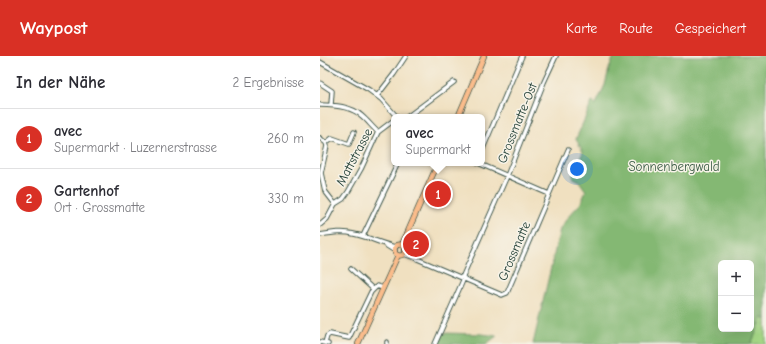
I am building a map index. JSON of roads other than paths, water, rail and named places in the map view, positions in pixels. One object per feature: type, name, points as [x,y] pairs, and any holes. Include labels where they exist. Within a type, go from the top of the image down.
[{"type":"main road","points":[[459,114],[484,56]]},
{"type":"main road","points":[[398,255],[395,249],[402,246],[437,166]]},
{"type":"main road","points":[[398,255],[401,256],[405,252],[402,246]]},
{"type":"main road","points":[[358,344],[398,255]]},
{"type":"street","points":[[377,96],[406,56]]},
{"type":"street","points":[[485,144],[522,56]]},
{"type":"street","name":"Grossmatte-Ost","points":[[507,176],[544,82],[556,56]]},
{"type":"street","points":[[320,62],[364,86],[377,96],[394,114]]},
{"type":"street","points":[[411,114],[454,82]]},
{"type":"street","points":[[320,84],[332,91],[331,105]]},
{"type":"street","points":[[320,105],[331,105],[358,112],[378,132]]},
{"type":"street","name":"Mattstrasse","points":[[320,225],[327,219],[335,204],[348,192],[361,169],[378,132],[391,122]]},
{"type":"street","points":[[326,142],[332,138],[349,144],[354,132]]},
{"type":"street","points":[[320,138],[326,142]]},
{"type":"street","points":[[326,142],[326,150],[321,172],[325,191],[335,204]]},
{"type":"street","name":"Grossmatte","points":[[405,252],[502,295],[507,293],[568,150]]},
{"type":"street","points":[[363,236],[397,166]]},
{"type":"street","points":[[485,166],[549,194]]},
{"type":"street","points":[[435,344],[507,176]]},
{"type":"street","points":[[320,192],[325,191]]},
{"type":"street","points":[[320,235],[344,232],[363,236],[395,249]]},
{"type":"street","points":[[351,269],[373,289]]},
{"type":"street","points":[[320,342],[327,343],[327,336],[330,334],[349,338],[373,289],[378,286],[383,288]]},
{"type":"place","name":"avec","points":[[438,194]]},
{"type":"place","name":"Gartenhof","points":[[416,244]]},
{"type":"park label","name":"Sonnenbergwald","points":[[674,166]]}]
